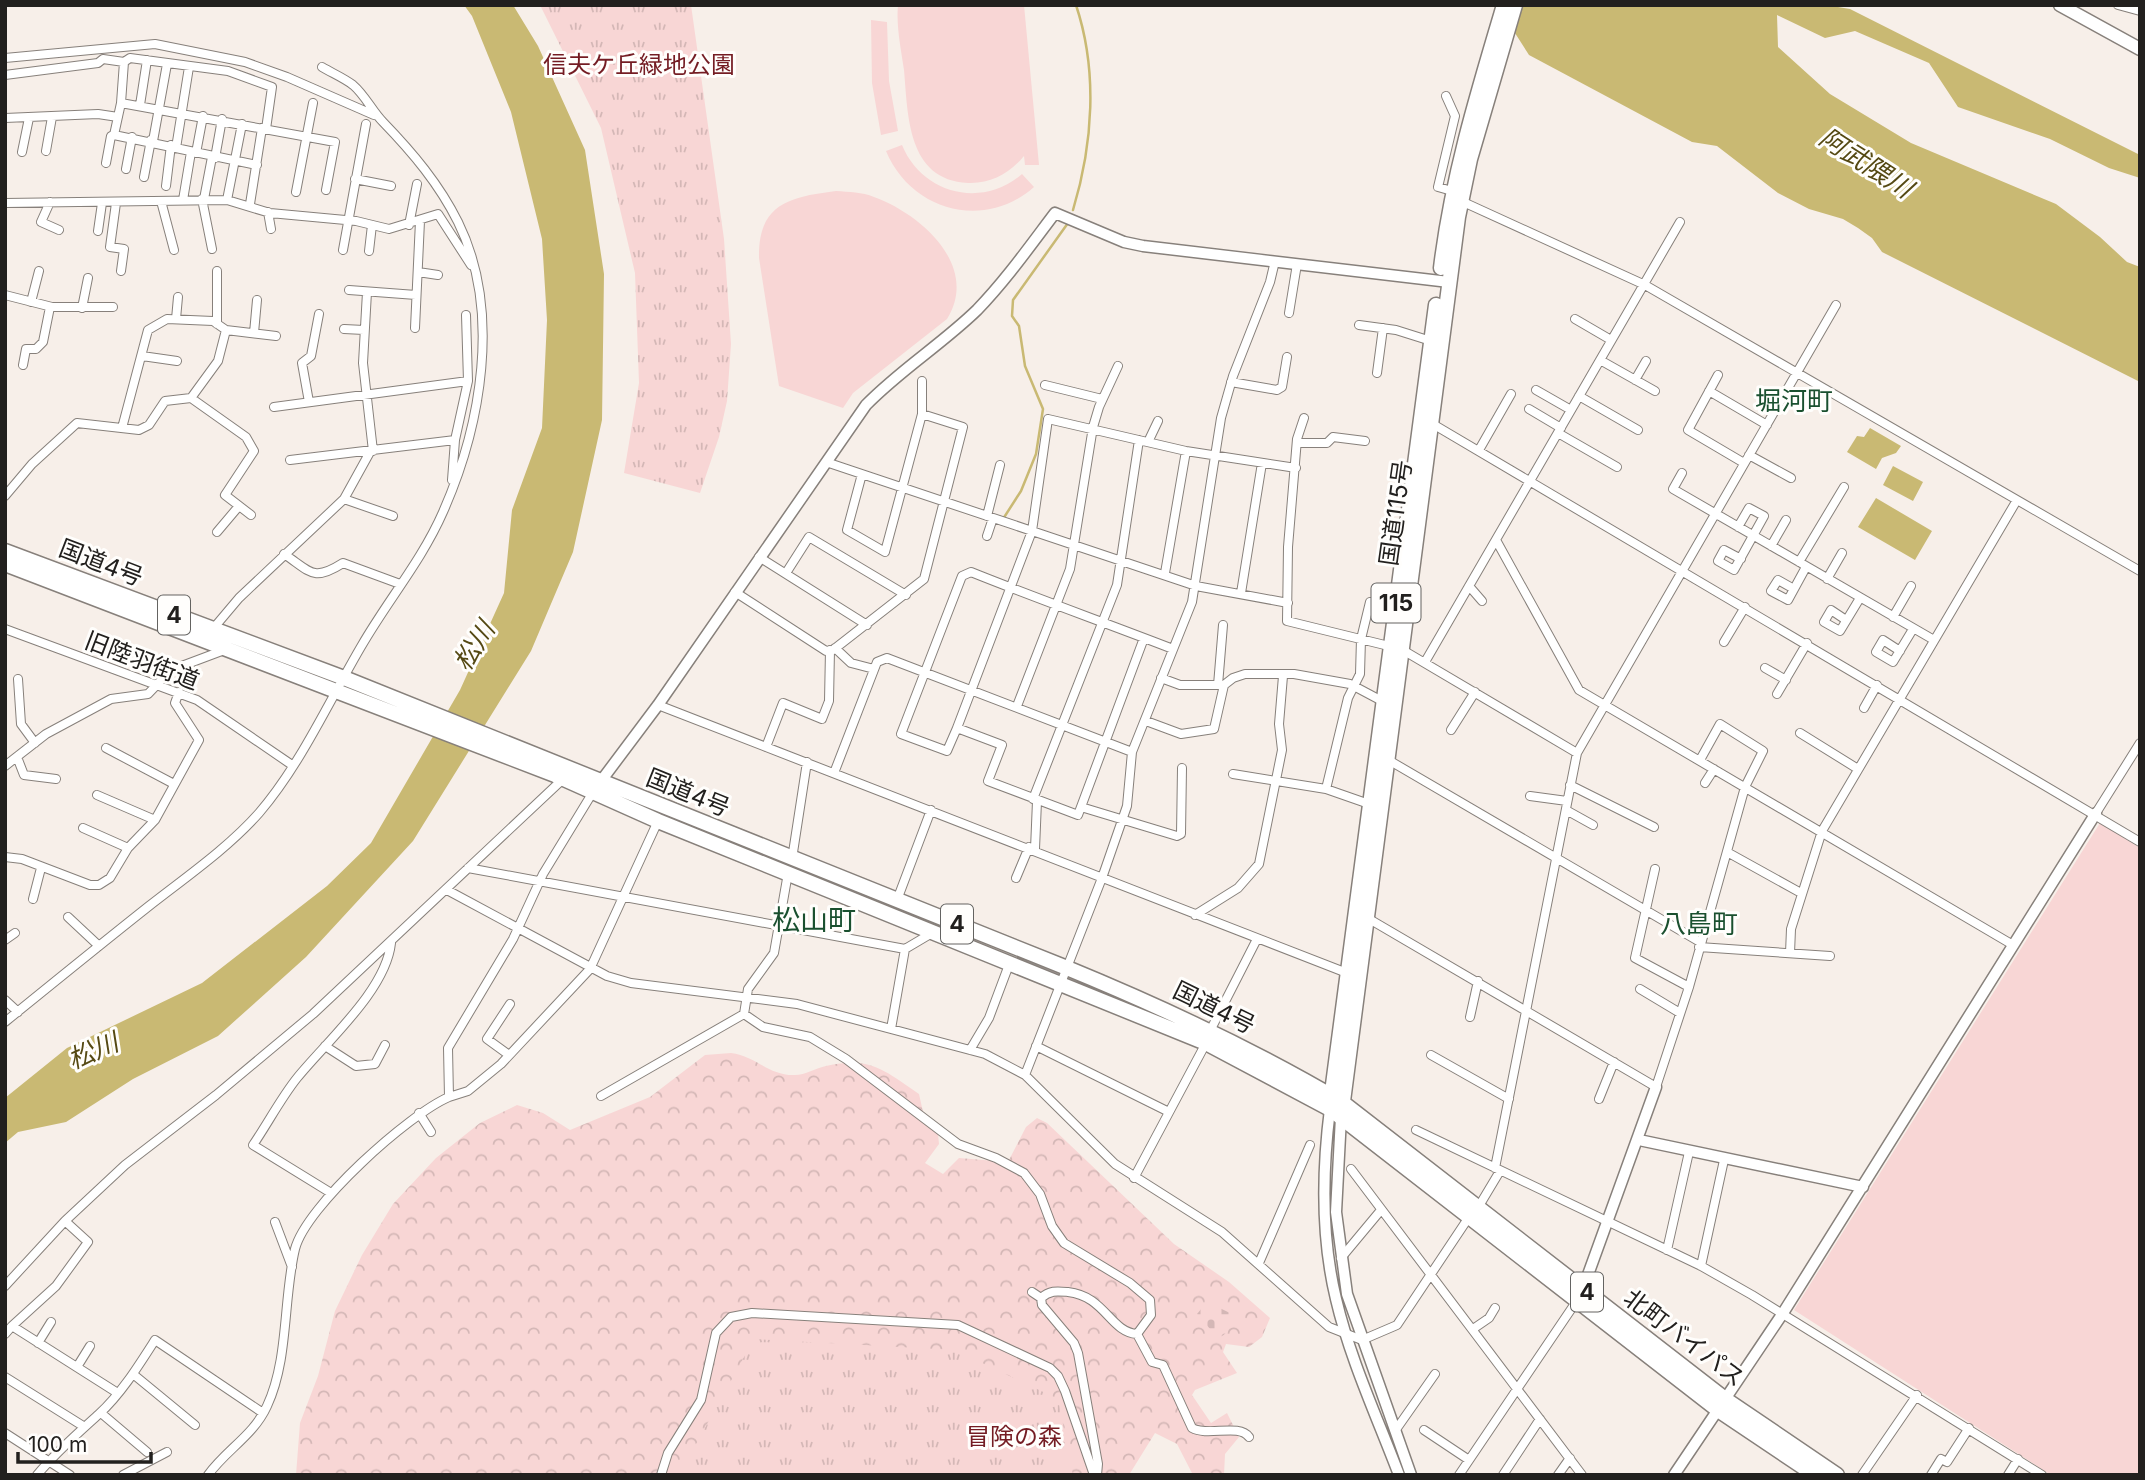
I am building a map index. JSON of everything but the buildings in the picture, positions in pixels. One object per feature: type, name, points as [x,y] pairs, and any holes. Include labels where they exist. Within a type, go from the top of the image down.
[{"type":"highway","name":"国道115号","points":[[1336,1106],[1380,757],[1457,196],[1504,5]]},
{"type":"highway","name":"国道115号","points":[[1480,102],[1515,5]]},
{"type":"highway","name":"国道115号","points":[[1426,422],[1432,341],[1444,282]]},
{"type":"highway","name":"国道4号","points":[[5,551],[212,630],[597,787],[790,866],[934,931],[1061,983],[1208,1037]]},
{"type":"highway","name":"国道4号","points":[[5,564],[230,648],[344,685]]},
{"type":"highway","name":"国道115号","points":[[1336,1106],[1347,973],[1360,915],[1369,804],[1380,757],[1382,701],[1395,648]]},
{"type":"highway","name":"国道4号","points":[[597,787],[658,821],[897,900],[1068,968],[1208,1037],[1336,1106]]},
{"type":"highway","name":"北町バイパス","points":[[1336,1106],[1815,1475]]},
{"type":"highway","name":"北町バイパス","points":[[1722,1405],[1838,1475]]},
{"type":"main road","points":[[2070,8],[2140,49]]},
{"type":"street","points":[[2119,5],[2140,11]]},
{"type":"street","points":[[5,58],[116,46],[166,46],[246,62],[287,76],[371,113],[382,121]]},
{"type":"street","points":[[5,75],[98,63],[103,59],[124,62],[131,58],[228,71],[272,87],[250,204]]},
{"type":"street","points":[[140,105],[147,61]]},
{"type":"street","points":[[106,163],[121,103],[124,62]]},
{"type":"street","points":[[144,177],[167,64]]},
{"type":"street","points":[[166,186],[189,67]]},
{"type":"street","points":[[5,1023],[230,839],[258,813],[344,685],[400,584],[427,544],[443,511],[467,447],[480,381],[480,309],[474,268],[459,225],[443,194],[402,141],[353,86],[322,67]]},
{"type":"street","points":[[1446,96],[1455,116],[1438,187],[1645,285],[2140,571]]},
{"type":"street","points":[[121,103],[159,107],[335,142],[326,190]]},
{"type":"street","points":[[296,192],[313,103]]},
{"type":"street","points":[[183,200],[203,116]]},
{"type":"street","points":[[46,151],[52,117]]},
{"type":"street","points":[[5,118],[118,117]]},
{"type":"street","points":[[22,152],[29,118]]},
{"type":"street","points":[[212,249],[203,199],[222,119]]},
{"type":"street","points":[[227,200],[242,124]]},
{"type":"street","points":[[343,250],[366,124]]},
{"type":"street","points":[[114,135],[257,165]]},
{"type":"street","points":[[126,169],[131,137]]},
{"type":"street","points":[[355,179],[391,186]]},
{"type":"street","points":[[409,225],[417,184]]},
{"type":"street","points":[[5,203],[227,200],[250,204],[268,212],[347,220],[389,229],[438,214],[474,268]]},
{"type":"street","points":[[161,201],[173,250]]},
{"type":"street","points":[[50,202],[41,222],[59,230]]},
{"type":"street","points":[[98,231],[102,203]]},
{"type":"street","points":[[116,203],[110,247],[124,249],[121,271]]},
{"type":"street","points":[[268,212],[271,229]]},
{"type":"street","points":[[449,1097],[448,1048],[519,928],[541,883],[597,787],[658,705],[866,405],[887,383],[977,310],[1011,272],[1055,213],[1124,242],[1444,282]]},
{"type":"street","points":[[415,328],[420,221]]},
{"type":"street","points":[[1425,662],[1680,222]]},
{"type":"street","points":[[369,251],[372,225]]},
{"type":"street","points":[[1025,1075],[1102,878],[1127,806],[1132,752],[1196,586],[1215,454],[1231,382],[1270,282],[1275,261]]},
{"type":"street","points":[[1289,313],[1297,264]]},
{"type":"street","points":[[32,302],[39,271]]},
{"type":"street","points":[[217,271],[217,324]]},
{"type":"street","points":[[418,272],[438,275]]},
{"type":"street","points":[[82,308],[88,278]]},
{"type":"street","points":[[349,290],[416,295]]},
{"type":"street","points":[[212,630],[239,598],[344,499],[372,451],[363,363],[366,292]]},
{"type":"street","points":[[5,295],[50,307],[113,307]]},
{"type":"street","points":[[176,319],[178,297]]},
{"type":"street","points":[[254,333],[257,300]]},
{"type":"street","points":[[447,890],[590,969],[631,983],[797,1004],[970,1050],[1008,1064],[1025,1075],[1093,1145],[1134,1178],[1208,1221],[1329,1327],[1362,1340],[1396,1325],[1474,1212],[1498,1170],[1526,1009],[1577,752],[1836,305]]},
{"type":"street","points":[[23,365],[26,349],[36,349],[44,342],[50,307]]},
{"type":"street","points":[[309,402],[302,363],[311,356],[319,314]]},
{"type":"street","points":[[453,483],[455,440],[468,381],[466,315]]},
{"type":"street","points":[[122,428],[148,330],[167,319],[176,319],[213,321],[226,330],[276,336]]},
{"type":"street","points":[[1574,319],[1611,340]]},
{"type":"street","points":[[1359,325],[1383,328],[1432,341]]},
{"type":"street","points":[[1377,373],[1383,328]]},
{"type":"street","points":[[344,329],[364,330]]},
{"type":"street","points":[[191,398],[218,360],[226,330]]},
{"type":"street","points":[[142,356],[177,361]]},
{"type":"street","points":[[1231,382],[1277,390],[1282,387],[1287,357]]},
{"type":"street","points":[[1600,360],[1655,391]]},
{"type":"street","points":[[1635,380],[1646,360]]},
{"type":"street","points":[[1017,706],[1057,606],[1075,545],[1093,427],[1102,399],[1118,366]]},
{"type":"street","points":[[1718,375],[1688,430],[1791,478]]},
{"type":"street","points":[[274,407],[468,381]]},
{"type":"street","points":[[862,474],[847,530],[885,552],[922,414],[922,381]]},
{"type":"street","points":[[1045,385],[1102,399]]},
{"type":"street","points":[[1536,390],[1571,410]]},
{"type":"street","points":[[1709,391],[1767,425]]},
{"type":"street","points":[[1479,450],[1511,394]]},
{"type":"street","points":[[1579,396],[1638,430]]},
{"type":"street","points":[[5,496],[32,464],[77,423],[130,431],[145,428],[165,401],[191,398],[246,437],[254,452],[225,495],[251,515]]},
{"type":"street","points":[[1529,409],[1617,467]]},
{"type":"street","points":[[832,649],[924,579],[963,427],[922,414]]},
{"type":"street","points":[[1304,418],[1297,443],[1288,547],[1287,621],[1395,648],[1425,662],[1577,752]]},
{"type":"street","points":[[1173,649],[1057,606],[1010,587],[971,572],[962,576],[901,734],[947,751],[972,690],[1010,587],[1032,531],[1048,419],[1186,450],[1296,468]]},
{"type":"street","points":[[1016,878],[1032,848],[1035,800],[1060,724],[1116,585],[1143,440],[1158,421]]},
{"type":"street","points":[[1426,422],[1531,480],[2140,842]]},
{"type":"street","points":[[1297,443],[1327,443],[1333,437],[1365,441]]},
{"type":"street","points":[[290,460],[455,440]]},
{"type":"street","points":[[1165,573],[1186,450]]},
{"type":"street","points":[[826,462],[1165,573],[1196,586],[1288,603]]},
{"type":"street","points":[[1241,593],[1262,463]]},
{"type":"street","points":[[987,536],[1000,465]]},
{"type":"street","points":[[1682,473],[1673,489],[1934,640]]},
{"type":"street","points":[[1794,589],[1802,564],[1844,487]]},
{"type":"street","points":[[344,499],[393,516]]},
{"type":"street","points":[[1790,953],[1791,929],[1822,831],[2017,500]]},
{"type":"street","points":[[217,532],[239,506]]},
{"type":"street","points":[[1738,527],[1749,508],[1764,516],[1741,559]]},
{"type":"street","points":[[1771,546],[1786,520]]},
{"type":"street","points":[[786,573],[809,537],[906,595]]},
{"type":"street","points":[[1496,540],[1579,690],[2013,944]]},
{"type":"street","points":[[1827,579],[1842,553]]},
{"type":"street","points":[[284,554],[313,573],[330,573],[343,563],[400,584]]},
{"type":"street","points":[[759,557],[867,625]]},
{"type":"street","points":[[1469,586],[1482,601]]},
{"type":"street","points":[[1894,617],[1911,586]]},
{"type":"street","points":[[734,593],[832,649],[851,663],[874,669]]},
{"type":"street","points":[[1846,620],[1860,598]]},
{"type":"street","points":[[1326,789],[1353,688],[1360,674],[1361,639],[1370,601]]},
{"type":"street","points":[[1724,642],[1745,607]]},
{"type":"street","points":[[1146,721],[1181,734],[1214,729],[1221,685],[1223,625]]},
{"type":"street","name":"旧陸羽街道","points":[[5,629],[179,692],[197,701],[292,765]]},
{"type":"street","points":[[1900,651],[1913,629]]},
{"type":"street","points":[[957,728],[1002,745],[988,781],[1078,814],[1144,638]]},
{"type":"street","points":[[1777,694],[1807,643]]},
{"type":"street","points":[[5,766],[35,743],[111,699],[148,694],[171,670],[230,648]]},
{"type":"street","points":[[766,747],[783,703],[822,719],[829,701],[832,649]]},
{"type":"street","points":[[834,773],[877,662],[887,658],[1132,752]]},
{"type":"street","points":[[1765,668],[1786,680]]},
{"type":"street","points":[[1161,678],[1180,685],[1221,685],[1245,674],[1294,674],[1350,684],[1353,688],[1382,701]]},
{"type":"street","points":[[1195,915],[1238,888],[1259,864],[1282,750],[1279,724],[1283,676]]},
{"type":"street","points":[[18,679],[21,724],[35,743]]},
{"type":"street","points":[[1864,708],[1877,685]]},
{"type":"street","points":[[5,857],[22,859],[41,868],[99,885],[117,869],[128,848],[155,820],[199,740],[175,703],[179,692]]},
{"type":"street","points":[[1451,730],[1475,692]]},
{"type":"street","points":[[658,705],[1032,848],[1195,915],[1347,973]]},
{"type":"street","points":[[1459,1475],[1580,1296],[1639,1140],[1689,987],[1745,787],[1763,751],[1720,724],[1700,760]]},
{"type":"street","points":[[1800,733],[1858,769]]},
{"type":"street","points":[[1674,1475],[1783,1313],[2140,743]]},
{"type":"street","points":[[106,748],[174,784]]},
{"type":"street","points":[[17,757],[24,775],[55,779]]},
{"type":"street","points":[[1380,757],[1646,909],[1699,944],[1830,956]]},
{"type":"street","points":[[601,1097],[744,1014],[748,989],[774,953],[807,762]]},
{"type":"street","points":[[1081,807],[1177,836],[1181,834],[1182,768]]},
{"type":"street","points":[[1705,783],[1714,769]]},
{"type":"street","points":[[5,1286],[65,1222],[125,1165],[216,1095],[391,943],[412,918],[447,890],[560,773]]},
{"type":"street","points":[[1233,774],[1326,789],[1369,804]]},
{"type":"street","points":[[1570,785],[1654,828]]},
{"type":"street","points":[[97,795],[155,820]]},
{"type":"street","points":[[1530,796],[1567,806],[1593,825]]},
{"type":"street","points":[[897,900],[931,810]]},
{"type":"street","points":[[208,1475],[256,1427],[263,1413],[272,1392],[280,1359],[296,1245],[331,1193],[419,1113],[449,1097],[468,1091],[509,1055],[590,969],[658,821]]},
{"type":"street","points":[[83,828],[128,848]]},
{"type":"street","points":[[1727,852],[1801,893]]},
{"type":"street","points":[[33,899],[41,868]]},
{"type":"street","points":[[468,868],[779,928],[905,949],[934,931]]},
{"type":"street","points":[[1655,869],[1635,958],[1689,987]]},
{"type":"street","points":[[1360,915],[1478,981],[1656,1087]]},
{"type":"street","points":[[68,917],[99,946]]},
{"type":"street","points":[[5,940],[15,933]]},
{"type":"street","points":[[1134,1178],[1257,939]]},
{"type":"street","points":[[331,1193],[253,1145],[295,1080],[383,972],[391,943]]},
{"type":"street","points":[[891,1029],[905,949]]},
{"type":"street","points":[[970,1050],[989,1018],[1010,962]]},
{"type":"street","points":[[1470,1017],[1478,981]]},
{"type":"street","points":[[1640,989],[1680,1013]]},
{"type":"street","points":[[5,1000],[18,1012]]},
{"type":"street","points":[[509,1055],[487,1039],[510,1004]]},
{"type":"street","points":[[744,1014],[763,1027],[810,1037],[846,1059],[958,1143],[1024,1173],[1040,1194],[1052,1226],[1065,1243],[1130,1283],[1150,1300],[1151,1315],[1137,1334]]},
{"type":"street","points":[[325,1046],[356,1066],[375,1064],[385,1045]]},
{"type":"street","points":[[1036,1046],[1169,1112]]},
{"type":"street","points":[[1431,1055],[1509,1099]]},
{"type":"street","points":[[1599,1099],[1614,1062]]},
{"type":"street","points":[[1336,1106],[1335,1186],[1347,1294],[1410,1475]]},
{"type":"street","points":[[1336,1106],[1323,1201],[1335,1297],[1345,1333],[1399,1475]]},
{"type":"street","points":[[419,1113],[431,1132]]},
{"type":"street","points":[[1416,1130],[1701,1266],[1917,1395],[2042,1475]]},
{"type":"street","points":[[1639,1140],[1724,1160],[1863,1187]]},
{"type":"street","points":[[1259,1264],[1310,1145]]},
{"type":"street","points":[[1667,1250],[1689,1152]]},
{"type":"street","points":[[1701,1266],[1724,1160]]},
{"type":"street","points":[[1350,1169],[1582,1475]]},
{"type":"street","points":[[1341,1258],[1381,1210]]},
{"type":"street","points":[[5,1334],[57,1286],[88,1242],[65,1222]]},
{"type":"street","points":[[275,1222],[292,1267]]},
{"type":"street","points":[[1041,1298],[1054,1291],[1090,1297],[1121,1329],[1137,1334],[1150,1360],[1167,1370],[1192,1428],[1202,1433],[1241,1431],[1249,1437]]},
{"type":"street","points":[[1032,1292],[1041,1298],[1042,1305],[1074,1343],[1081,1359],[1098,1464],[1095,1475]]},
{"type":"street","points":[[1473,1329],[1489,1318],[1495,1308]]},
{"type":"street","points":[[662,1475],[668,1453],[701,1400],[716,1333],[731,1317],[752,1313],[958,1325],[981,1334],[1050,1368],[1058,1376],[1077,1420],[1095,1475]]},
{"type":"street","points":[[38,1343],[51,1322]]},
{"type":"street","points":[[12,1326],[116,1392]]},
{"type":"street","points":[[37,1475],[49,1459],[83,1426],[101,1413],[133,1374],[155,1340],[263,1413]]},
{"type":"street","points":[[76,1367],[90,1346]]},
{"type":"street","points":[[133,1374],[195,1425]]},
{"type":"street","points":[[1395,1432],[1434,1374]]},
{"type":"street","points":[[5,1377],[83,1426]]},
{"type":"street","points":[[1862,1475],[1917,1395]]},
{"type":"street","points":[[101,1413],[147,1452]]},
{"type":"street","points":[[1503,1475],[1540,1419]]},
{"type":"street","points":[[1931,1475],[1941,1459],[1947,1462],[1969,1428]]},
{"type":"street","points":[[1424,1430],[1469,1460]]},
{"type":"street","points":[[5,1433],[70,1475]]},
{"type":"street","points":[[124,1474],[167,1452]]},
{"type":"street","points":[[1558,1475],[1570,1458]]},
{"type":"street","points":[[2008,1475],[2018,1460]]},
{"type":"green space","name":"信夫ケ丘緑地公園","points":[[540,5],[691,5],[724,239],[731,344],[727,401],[719,437],[700,493],[624,473],[639,383],[635,273],[601,128]]},
{"type":"green space","points":[[898,5],[1024,5],[1039,165],[1025,165],[1024,156],[1013,168],[999,176],[984,182],[968,183],[948,179],[933,170],[922,158],[910,125],[907,106],[898,29]]},
{"type":"green space","points":[[871,20],[887,22],[889,81],[898,131],[881,135],[872,83]]},
{"type":"green space","points":[[902,145],[911,162],[924,175],[938,185],[954,191],[989,191],[1006,185],[1022,174],[1034,187],[1014,201],[993,208],[972,211],[951,208],[931,200],[913,188],[897,172],[886,151]]},
{"type":"green space","points":[[836,191],[869,195],[910,216],[940,244],[951,262],[956,280],[955,299],[947,319],[853,393],[843,408],[779,386],[759,258],[764,226],[780,206],[804,196]]},
{"type":"green space","points":[[2100,823],[2140,848],[2140,1475],[2051,1475],[1794,1310]]},
{"type":"green space","name":"冒険の森","points":[[731,1053],[786,1074],[799,1075],[841,1063],[866,1064],[886,1072],[919,1094],[925,1121],[938,1134],[939,1144],[925,1163],[943,1174],[959,1158],[1008,1162],[1026,1127],[1037,1118],[1047,1123],[1174,1244],[1229,1282],[1270,1318],[1262,1337],[1249,1347],[1226,1344],[1223,1352],[1237,1373],[1195,1390],[1192,1395],[1211,1423],[1227,1413],[1239,1437],[1225,1454],[1224,1475],[1193,1475],[1177,1444],[1155,1433],[1129,1475],[296,1475],[300,1423],[318,1376],[335,1311],[362,1255],[393,1204],[436,1158],[480,1123],[517,1105],[543,1113],[570,1130],[650,1097],[705,1055]]},
{"type":"green space","points":[[1207,1302],[1230,1313],[1228,1328],[1225,1334],[1218,1338],[1197,1314]]},
{"type":"green space","name":"冒険の森","points":[[754,1339],[955,1350],[1058,1399],[1073,1475],[679,1475]]},
{"type":"water","name":"松川","points":[[464,5],[513,5],[538,46],[585,150],[604,274],[602,420],[573,552],[531,651],[413,841],[306,957],[218,1036],[133,1079],[66,1122],[18,1132],[5,1143],[5,1098],[67,1048],[202,983],[327,886],[371,843],[460,690],[504,593],[512,510],[542,428],[547,320],[542,239],[511,112],[472,16]]},
{"type":"water","name":"阿武隈川","points":[[1497,5],[1826,5],[1850,9],[2140,155],[2140,178],[2109,168],[2050,139],[1958,107],[1929,63],[1855,31],[1825,38],[1777,15],[1778,47],[1830,94],[1911,143],[2056,204],[2100,237],[2127,262],[2140,267],[2140,382],[1882,252],[1872,238],[1858,228],[1843,219],[1809,209],[1778,193],[1717,146],[1692,142],[1529,55]]},
{"type":"water","points":[[1870,428],[1901,446],[1896,453],[1882,458],[1876,469],[1847,452],[1857,436],[1864,437]]},
{"type":"water","points":[[1893,466],[1923,482],[1913,501],[1883,485]]},
{"type":"water","points":[[1876,498],[1932,531],[1915,560],[1858,527]]},
{"type":"waterway","points":[[1073,210],[1085,159],[1090,108],[1088,56],[1076,5]]},
{"type":"waterway","points":[[1003,519],[1021,491],[1036,454],[1043,409],[1025,366],[1019,326],[1012,316],[1013,300],[1068,223]]},
{"type":"district","name":"堀河町","points":[[1794,401]]},
{"type":"district","name":"松山町","points":[[814,920]]},
{"type":"district","name":"八島町","points":[[1699,924]]}]
